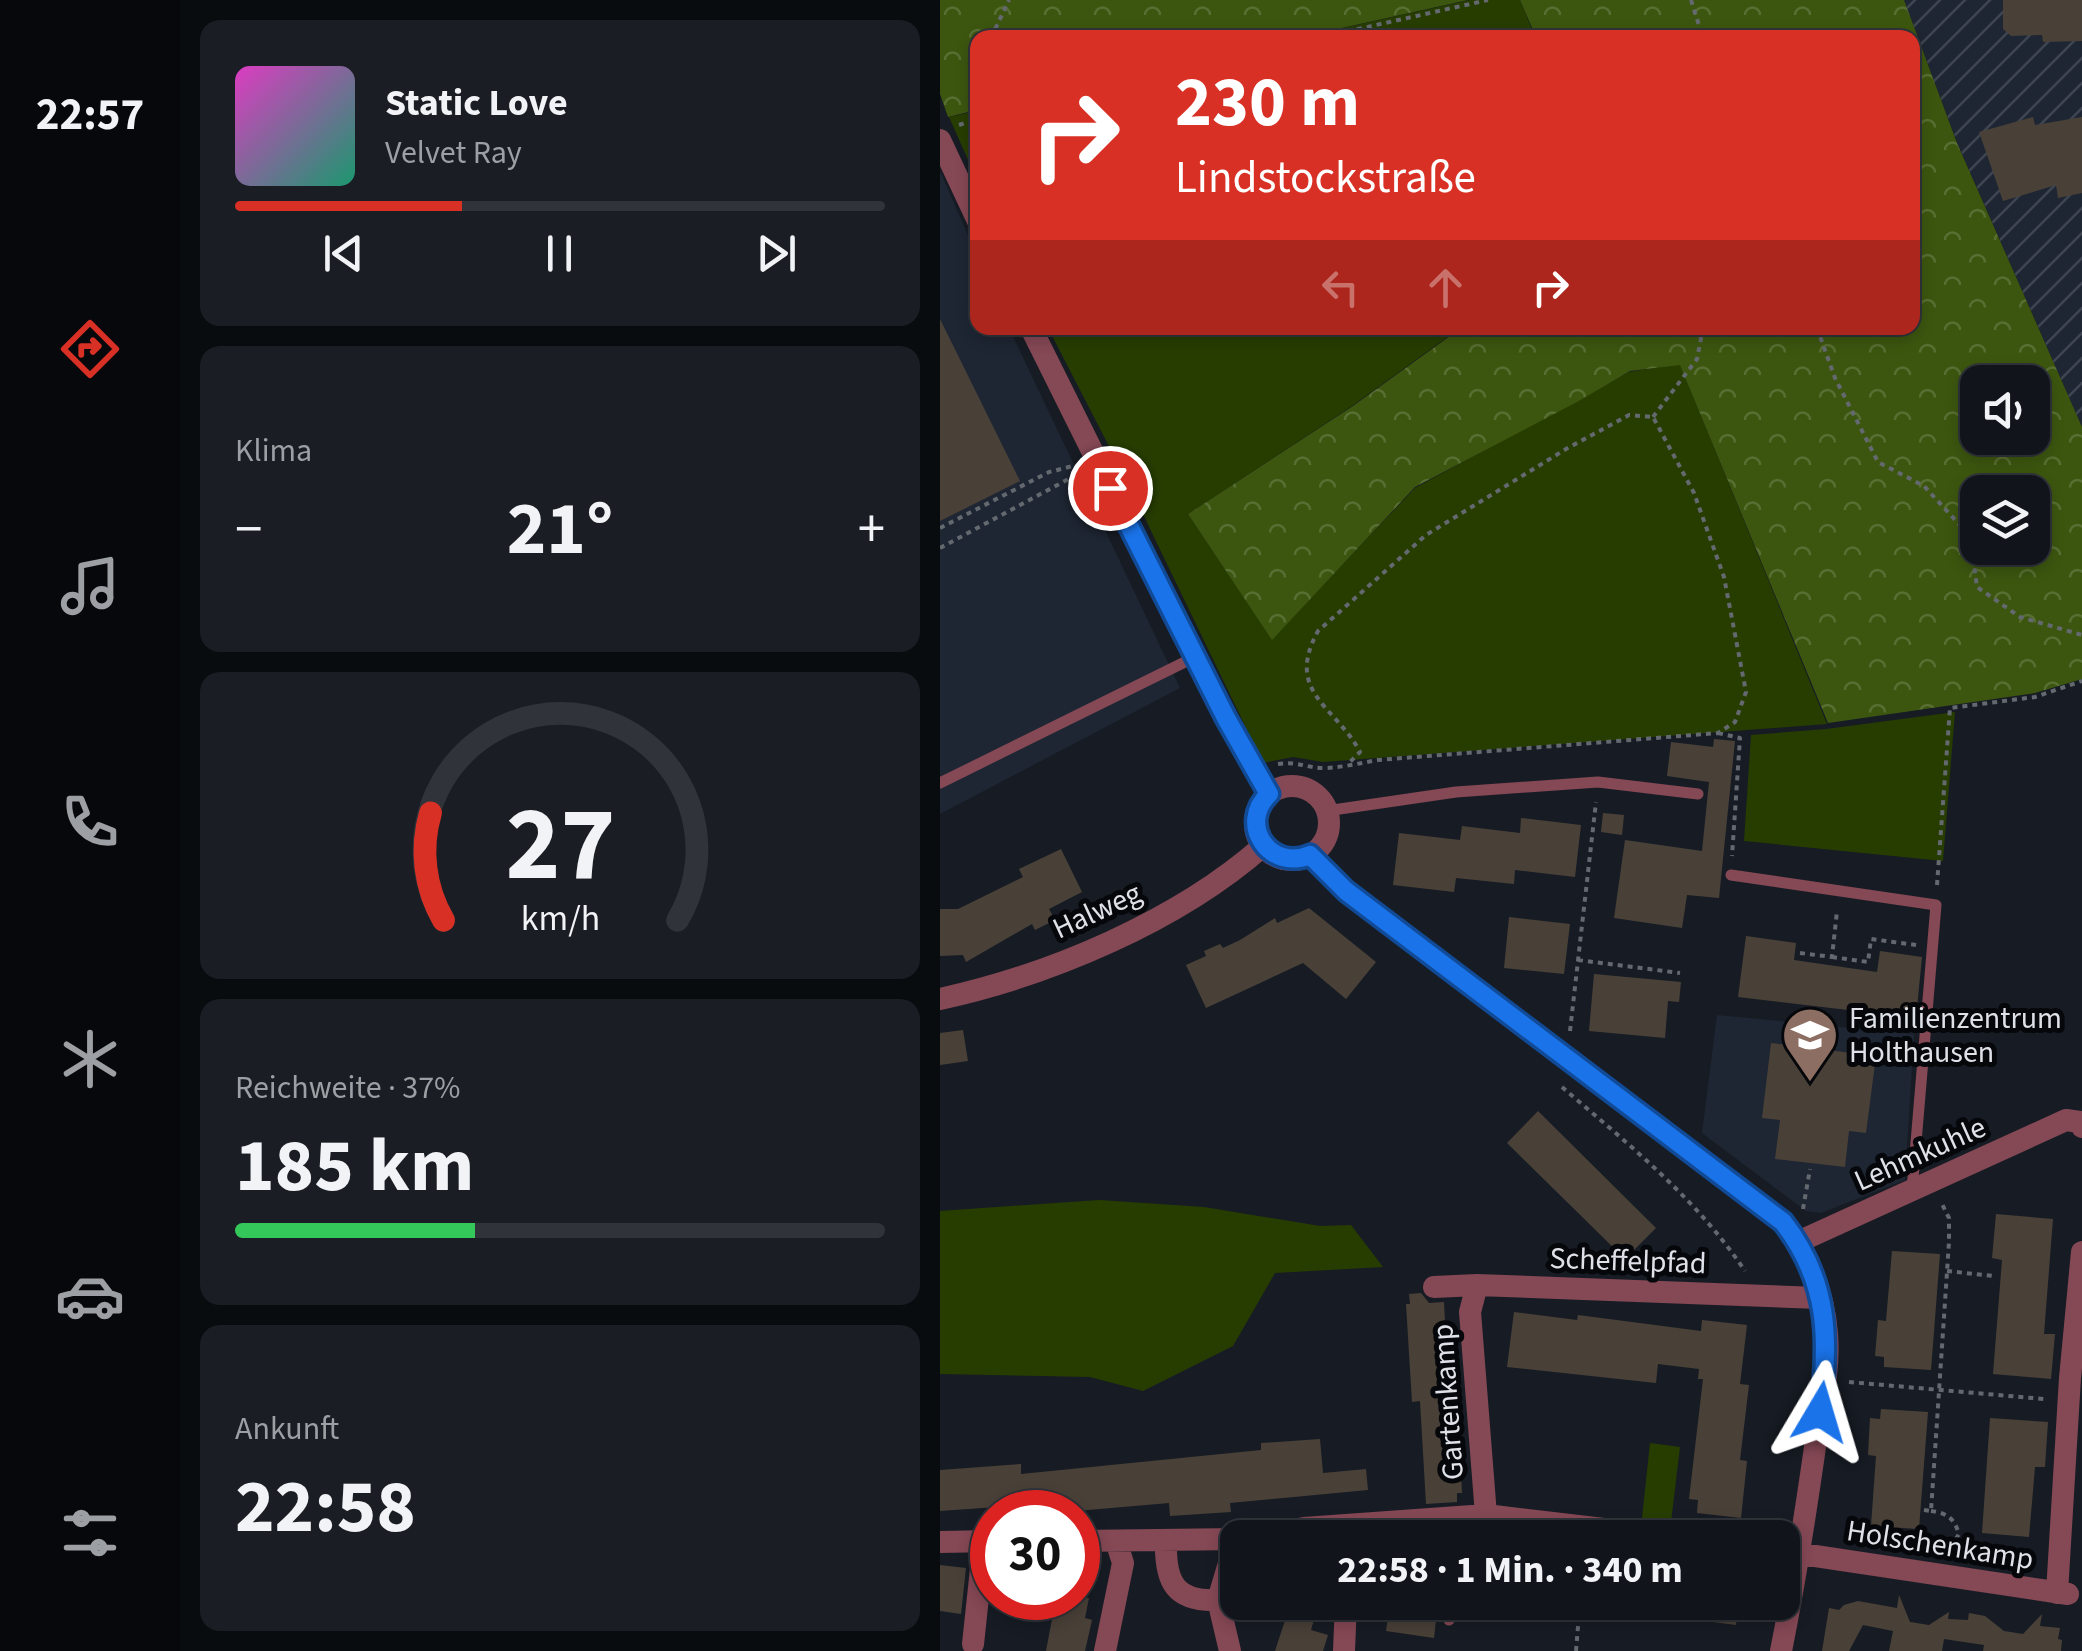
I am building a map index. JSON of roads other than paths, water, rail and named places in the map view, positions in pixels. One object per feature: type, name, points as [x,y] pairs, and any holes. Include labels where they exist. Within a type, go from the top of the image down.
[{"type":"street","points":[[940,140],[970,204]]},
{"type":"street","points":[[1034,335],[1269,794]]},
{"type":"street","points":[[1280,788],[1301,788],[1321,800],[1326,811],[1324,840],[1310,855],[1292,860],[1274,855],[1256,834],[1259,806],[1280,788]]},
{"type":"street","name":"Halweg","points":[[940,999],[980,990],[1123,935],[1200,894],[1263,846]]},
{"type":"street","points":[[1310,855],[1346,891],[1783,1222],[1798,1242],[1812,1268],[1827,1334],[1825,1380],[1797,1520]]},
{"type":"street","name":"Lehmkuhle","points":[[1798,1242],[1921,1186],[2074,1124]]},
{"type":"street","name":"Holschenkamp","points":[[1800,1553],[2064,1594],[2068,1401],[2082,1252]]},
{"type":"street","name":"Scheffelpfad","points":[[1434,1287],[1477,1285],[1820,1298]]},
{"type":"street","name":"Gartenkamp","points":[[1477,1285],[1470,1312],[1486,1515]]},
{"type":"street","name":"Gartenkamp","points":[[1475,1520],[1486,1515],[1552,1520]]},
{"type":"street","points":[[1100,1541],[1220,1540]]},
{"type":"street","points":[[940,1542],[970,1541]]},
{"type":"street","points":[[1104,1651],[1123,1563],[1116,1541]]},
{"type":"street","points":[[1166,1542],[1165,1570],[1172,1586],[1197,1601],[1218,1600]]},
{"type":"street","points":[[1220,1594],[1218,1600],[1230,1651]]},
{"type":"street","points":[[973,1644],[976,1620]]},
{"type":"street","points":[[1344,1651],[1345,1620]]},
{"type":"street","points":[[1781,1651],[1784,1620]]},
{"type":"lane","points":[[940,783],[1195,656]]},
{"type":"lane","points":[[1326,811],[1456,792],[1598,782],[1698,794]]},
{"type":"lane","points":[[1730,875],[1936,905],[1930,946],[1921,1186]]},
{"type":"place","name":"Familienzentrum Holthausen","points":[[1810,1084]]}]
